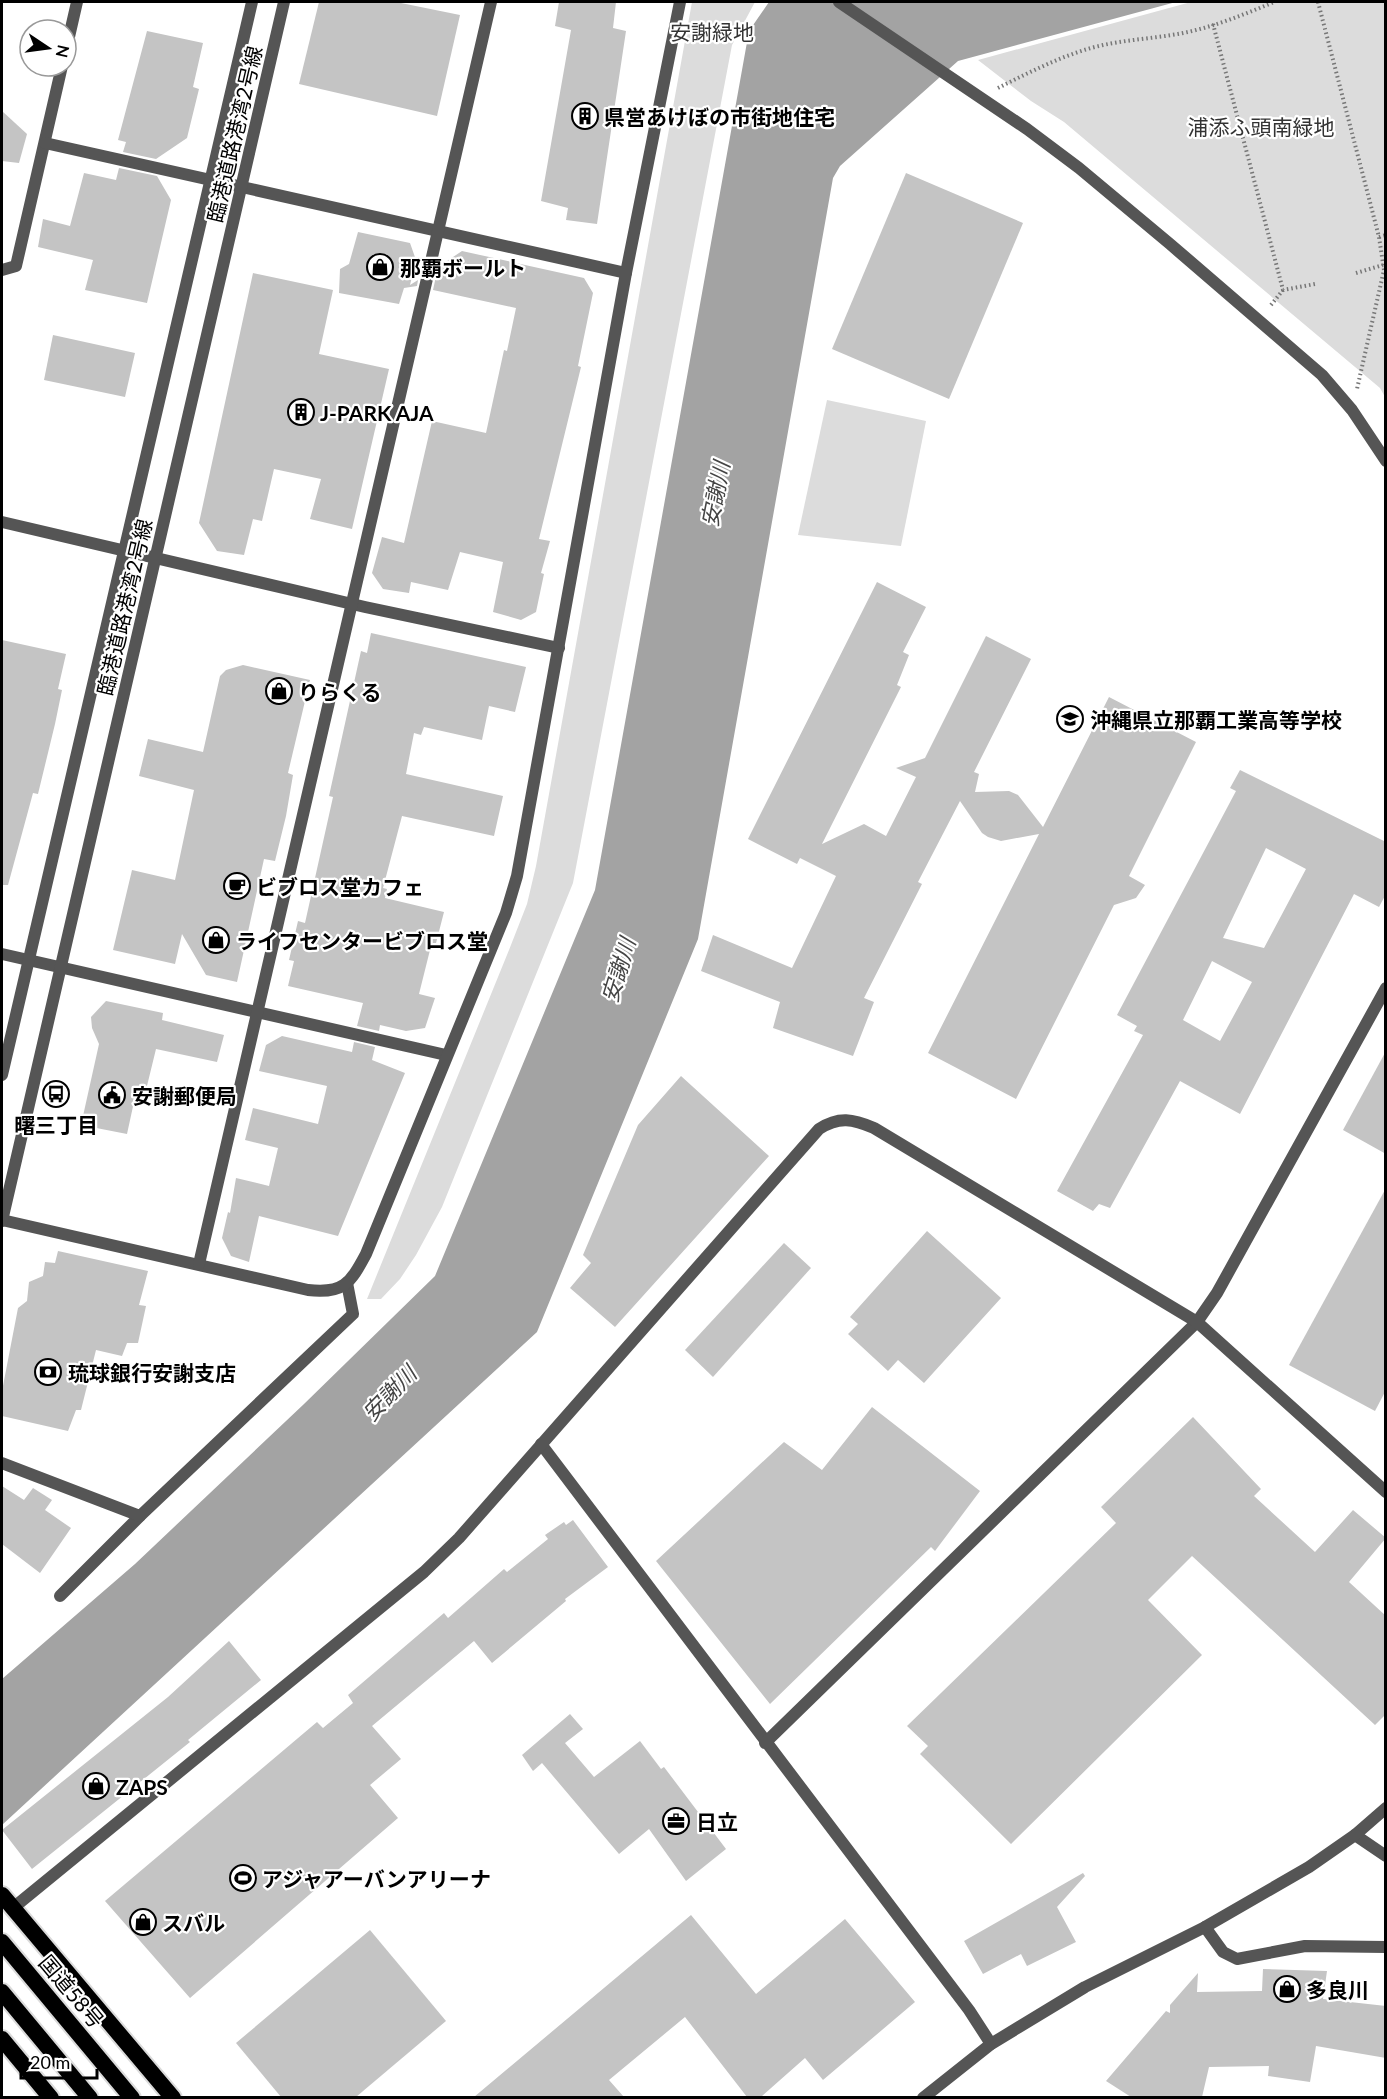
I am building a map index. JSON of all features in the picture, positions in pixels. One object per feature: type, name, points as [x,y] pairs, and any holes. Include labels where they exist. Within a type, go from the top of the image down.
[{"type":"highway","points":[[2,1895],[173,2097]]},
{"type":"highway","name":"国道58号","points":[[2,1942],[132,2097]]},
{"type":"highway","points":[[2,1992],[90,2097]]},
{"type":"highway","points":[[2,2039],[51,2097]]},
{"type":"street","points":[[73,18],[77,2]]},
{"type":"street","name":"臨港道路港湾2号線","points":[[2,1075],[252,2]]},
{"type":"street","name":"臨港道路港湾2号線","points":[[2,1220],[284,2]]},
{"type":"street","points":[[199,1264],[491,2]]},
{"type":"street","points":[[2,1220],[308,1290],[324,1292],[341,1288],[354,1277],[366,1254],[506,913],[517,876],[626,273],[680,2]]},
{"type":"street","points":[[839,2],[959,81],[1079,168],[1170,244],[1322,375],[1352,410],[1386,461]]},
{"type":"street","points":[[2,270],[16,266],[59,78]]},
{"type":"street","points":[[45,142],[626,273]]},
{"type":"street","points":[[2,522],[352,604],[559,648]]},
{"type":"street","points":[[2,954],[446,1055]]},
{"type":"street","points":[[765,1743],[1197,1322],[1217,1293],[1386,988]]},
{"type":"street","points":[[13,1908],[424,1572],[459,1538],[819,1130],[832,1121],[852,1119],[874,1128],[1197,1322],[1386,1492]]},
{"type":"street","points":[[60,1596],[140,1516],[353,1314],[347,1283]]},
{"type":"street","points":[[541,1444],[969,2010],[991,2044]]},
{"type":"street","points":[[2,1463],[140,1516]]},
{"type":"street","points":[[923,2097],[991,2044],[1085,1987],[1205,1927],[1309,1867],[1355,1835],[1386,1808]]},
{"type":"street","points":[[1355,1835],[1386,1856]]},
{"type":"street","points":[[1205,1927],[1223,1952],[1237,1959],[1305,1946],[1386,1947]]},
{"type":"path","points":[[981,97],[1051,63],[1091,48],[1131,39],[1178,34],[1274,2]]},
{"type":"path","points":[[1318,2],[1379,237],[1383,265],[1352,410]]},
{"type":"path","points":[[1213,24],[1283,290]]},
{"type":"path","points":[[1379,237],[1386,235]]},
{"type":"path","points":[[1356,273],[1383,265]]},
{"type":"path","points":[[1271,305],[1283,290],[1315,284]]},
{"type":"green space","name":"安謝緑地","points":[[692,2],[755,2],[732,45],[573,883],[442,1207],[400,1279],[381,1299],[367,1299],[527,904],[536,866]]},
{"type":"green space","name":"浦添ふ頭南緑地","points":[[1191,2],[1385,2],[1385,397],[1380,388],[1064,122],[1031,101],[978,60]]},
{"type":"green space","points":[[827,400],[926,421],[901,546],[798,535]]},
{"type":"water","name":"安謝川","points":[[769,2],[1176,2],[958,61],[840,166],[833,178],[698,939],[537,1332],[2,1825],[2,1679],[135,1564],[435,1276],[595,890],[749,31]]},
{"type":"building","points":[[319,2],[396,2],[460,15],[437,116],[299,84]]},
{"type":"building","name":"県営あけぼの市街地住宅","points":[[559,2],[616,2],[613,28],[626,31],[597,224],[566,220],[568,208],[541,201],[571,30],[555,26]]},
{"type":"building","points":[[147,31],[203,43],[193,87],[199,89],[187,138],[156,159],[123,152],[126,142],[118,140]]},
{"type":"building","points":[[2,111],[27,134],[19,163],[2,161]]},
{"type":"building","points":[[119,168],[157,176],[171,200],[147,303],[85,290],[93,260],[38,247],[43,219],[70,226],[84,173],[116,180]]},
{"type":"building","points":[[906,173],[1023,223],[949,399],[832,349]]},
{"type":"building","name":"那覇ボールト","points":[[358,232],[410,243],[416,260],[410,285],[418,280],[417,286],[404,288],[399,304],[339,293],[340,269],[349,264]]},
{"type":"building","points":[[462,251],[584,278],[593,293],[578,366],[581,367],[539,539],[550,541],[541,573],[544,574],[536,612],[521,620],[493,612],[503,562],[460,552],[448,590],[411,582],[409,593],[383,589],[372,573],[382,537],[404,543],[432,421],[486,433],[504,350],[507,351],[516,308],[433,290],[438,267]]},
{"type":"building","name":"J-PARK AJA","points":[[253,273],[333,290],[319,354],[389,369],[352,529],[310,519],[321,479],[274,469],[262,521],[253,519],[244,555],[217,551],[199,523]]},
{"type":"building","points":[[53,335],[135,353],[125,397],[44,380]]},
{"type":"building","points":[[877,582],[926,607],[903,652],[909,655],[897,685],[901,687],[822,844],[864,824],[886,836],[916,777],[896,768],[925,758],[986,636],[1031,659],[974,772],[979,774],[975,792],[1009,791],[1018,795],[1043,827],[1109,697],[1196,742],[1129,876],[1145,885],[1136,898],[1114,905],[1016,1099],[928,1053],[1039,834],[1001,841],[988,837],[982,833],[960,801],[918,882],[922,884],[864,998],[874,1002],[853,1056],[773,1028],[780,1002],[701,971],[713,935],[792,968],[836,876],[800,858],[797,864],[748,839]]},
{"type":"building","points":[[371,633],[526,667],[515,712],[489,706],[482,740],[424,727],[421,735],[414,733],[406,774],[503,796],[494,836],[402,816],[383,888],[387,889],[385,898],[444,912],[435,947],[431,946],[419,994],[435,998],[425,1028],[406,1031],[380,1025],[379,1031],[357,1026],[363,1003],[288,986],[294,961],[289,960],[298,921],[305,923],[333,797],[329,796],[361,651],[367,653]]},
{"type":"building","points":[[2,640],[66,654],[58,689],[62,690],[38,794],[33,793],[8,885],[2,885]]},
{"type":"building","points":[[243,665],[310,680],[288,773],[293,775],[286,816],[275,861],[264,859],[237,982],[206,975],[182,934],[175,964],[113,950],[132,870],[175,880],[194,790],[139,776],[148,739],[203,752],[220,676],[226,670]]},
{"type":"building","points":[[1240,770],[1386,842],[1386,894],[1379,907],[1354,894],[1240,1114],[1180,1081],[1110,1208],[1099,1204],[1093,1211],[1057,1191],[1143,1035],[1134,1031],[1137,1026],[1117,1015],[1236,791],[1230,788]],"holes":[[[1266,848],[1306,869],[1264,948],[1223,938]],[[1212,961],[1252,982],[1220,1041],[1183,1020]]]},
{"type":"building","points":[[106,1001],[163,1013],[162,1020],[224,1035],[217,1062],[156,1049],[146,1090],[137,1088],[127,1134],[81,1125],[99,1044],[92,1028],[91,1017]]},
{"type":"building","points":[[282,1036],[352,1052],[354,1042],[375,1047],[372,1060],[405,1073],[338,1236],[259,1216],[249,1262],[231,1256],[222,1238],[228,1212],[230,1213],[236,1178],[269,1186],[278,1148],[245,1140],[253,1108],[318,1124],[327,1086],[259,1071],[266,1045]]},
{"type":"building","points":[[1386,1051],[1386,1154],[1343,1130]]},
{"type":"building","points":[[681,1076],[769,1156],[615,1327],[570,1288],[591,1263],[583,1255],[638,1125]]},
{"type":"building","points":[[1386,1188],[1386,1390],[1375,1411],[1289,1365]]},
{"type":"building","points":[[927,1231],[1001,1298],[924,1383],[898,1360],[888,1371],[848,1334],[858,1324],[850,1317]]},
{"type":"building","points":[[784,1243],[811,1268],[713,1377],[685,1350]]},
{"type":"building","points":[[58,1251],[148,1271],[139,1305],[146,1306],[138,1343],[127,1343],[122,1356],[96,1350],[81,1410],[76,1410],[68,1431],[2,1416],[2,1391],[18,1308],[27,1301],[29,1282],[43,1276],[45,1262],[55,1263]]},
{"type":"building","points":[[872,1407],[980,1491],[935,1551],[931,1547],[770,1704],[656,1561],[784,1442],[822,1470]]},
{"type":"building","points":[[1193,1417],[1261,1489],[1254,1496],[1315,1552],[1353,1510],[1386,1538],[1349,1582],[1386,1616],[1386,1714],[1375,1725],[1192,1556],[1148,1600],[1202,1655],[1011,1844],[920,1754],[928,1746],[907,1726],[1116,1523],[1101,1507]]},
{"type":"building","points":[[2,1486],[24,1500],[33,1488],[52,1500],[45,1510],[71,1528],[40,1573],[2,1544]]},
{"type":"building","points":[[573,1520],[608,1567],[565,1599],[566,1601],[492,1663],[474,1641],[372,1726],[401,1759],[370,1785],[398,1818],[190,1998],[105,1901],[317,1722],[323,1728],[353,1703],[348,1695],[444,1613],[448,1618],[504,1569],[507,1572],[548,1539],[545,1535],[564,1522],[566,1525]]},
{"type":"building","name":"ZAPS","points":[[229,1641],[261,1680],[188,1740],[190,1742],[32,1869],[2,1830],[168,1697]]},
{"type":"building","points":[[570,1714],[583,1729],[565,1743],[594,1777],[640,1741],[661,1769],[664,1767],[726,1849],[686,1881],[649,1829],[619,1854],[542,1763],[533,1771],[522,1755]]},
{"type":"building","points":[[1083,1873],[1085,1876],[1057,1907],[1076,1942],[1027,1966],[1021,1954],[983,1974],[964,1941]]},
{"type":"building","points":[[691,1915],[756,1994],[845,1919],[915,2002],[823,2080],[805,2058],[761,2097],[747,2097],[685,2017],[609,2080],[624,2097],[474,2097]]},
{"type":"building","points":[[370,1930],[446,2021],[356,2097],[281,2097],[236,2043]]},
{"type":"building","points":[[1263,1969],[1327,1971],[1323,1999],[1386,2006],[1386,2058],[1316,2046],[1310,2082],[1268,2076],[1269,2066],[1209,2067],[1202,2097],[1131,2097],[1106,2081],[1166,2011],[1170,2013],[1170,2005],[1198,1973],[1197,1992],[1262,1991]]},
{"type":"place","name":"県営あけぼの市街地住宅","points":[[585,116]]},
{"type":"place","name":"那覇ボールト","points":[[380,267]]},
{"type":"place","name":"J-PARK AJA","points":[[301,412]]},
{"type":"place","name":"りらくる","points":[[279,691]]},
{"type":"place","name":"沖縄県立那覇工業高等学校","points":[[1070,719]]},
{"type":"place","name":"ビブロス堂カフェ","points":[[237,886]]},
{"type":"place","name":"ライフセンタービブロス堂","points":[[216,940]]},
{"type":"place","name":"曙三丁目","points":[[56,1094]]},
{"type":"place","name":"安謝郵便局","points":[[112,1095]]},
{"type":"place","name":"琉球銀行安謝支店","points":[[48,1372]]},
{"type":"place","name":"ZAPS","points":[[96,1786]]},
{"type":"place","name":"日立","points":[[676,1821]]},
{"type":"place","name":"アジャアーバンアリーナ","points":[[243,1878]]},
{"type":"place","name":"スバル","points":[[143,1922]]},
{"type":"place","name":"多良川","points":[[1287,1989]]}]
